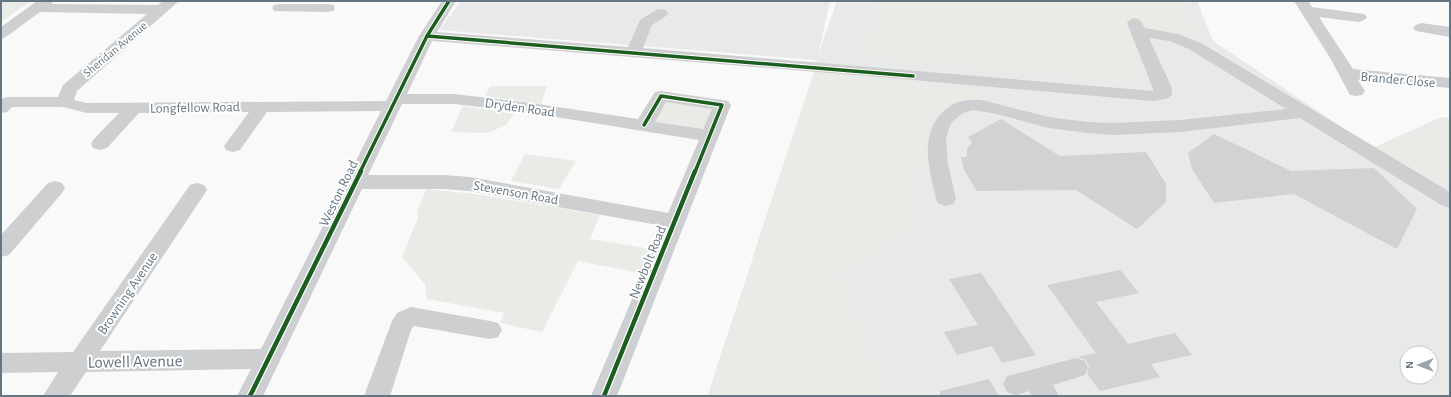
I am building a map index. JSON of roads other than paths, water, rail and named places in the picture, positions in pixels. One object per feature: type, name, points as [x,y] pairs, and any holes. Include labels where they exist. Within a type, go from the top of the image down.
[{"type":"street","name":"Weston Road","points":[[250,396],[427,36],[449,1]]},
{"type":"street","points":[[1,34],[42,4],[167,6]]},
{"type":"street","points":[[279,8],[305,4],[328,8]]},
{"type":"street","name":"Sheridan Avenue","points":[[64,102],[69,89],[167,6]]},
{"type":"street","name":"Brander Close","points":[[1304,6],[1359,17]]},
{"type":"street","name":"Brander Close","points":[[1304,6],[1356,91]]},
{"type":"street","points":[[634,52],[645,23],[661,13]]},
{"type":"street","points":[[1419,26],[1450,32]]},
{"type":"street","points":[[427,36],[1152,96],[1163,94],[1163,88],[1138,28],[1184,41],[1450,201]]},
{"type":"street","name":"Brander Close","points":[[1347,74],[1450,83]]},
{"type":"street","points":[[644,125],[661,96],[722,105],[710,136]]},
{"type":"street","name":"Dryden Road","points":[[395,102],[454,98],[710,136]]},
{"type":"street","name":"Longfellow Road","points":[[1,108],[8,102],[64,102],[87,108],[263,106],[395,102]]},
{"type":"street","points":[[946,199],[937,162],[936,148],[938,137],[942,124],[955,111],[968,104],[988,107],[1042,121],[1108,129],[1140,129],[1192,125],[1304,112]]},
{"type":"street","points":[[233,146],[263,106]]},
{"type":"street","points":[[100,144],[134,108]]},
{"type":"street","name":"Newbolt Road","points":[[604,396],[710,136]]},
{"type":"street","name":"Stevenson Road","points":[[356,182],[444,182],[470,184],[675,221]]},
{"type":"street","points":[[1,249],[55,188]]},
{"type":"street","name":"Browning Avenue","points":[[56,396],[197,190]]},
{"type":"street","points":[[377,396],[400,328],[405,320],[411,316],[490,330]]},
{"type":"street","name":"Lowell Avenue","points":[[1,363],[268,359]]},
{"type":"street","points":[[1032,387],[1076,368]]}]
